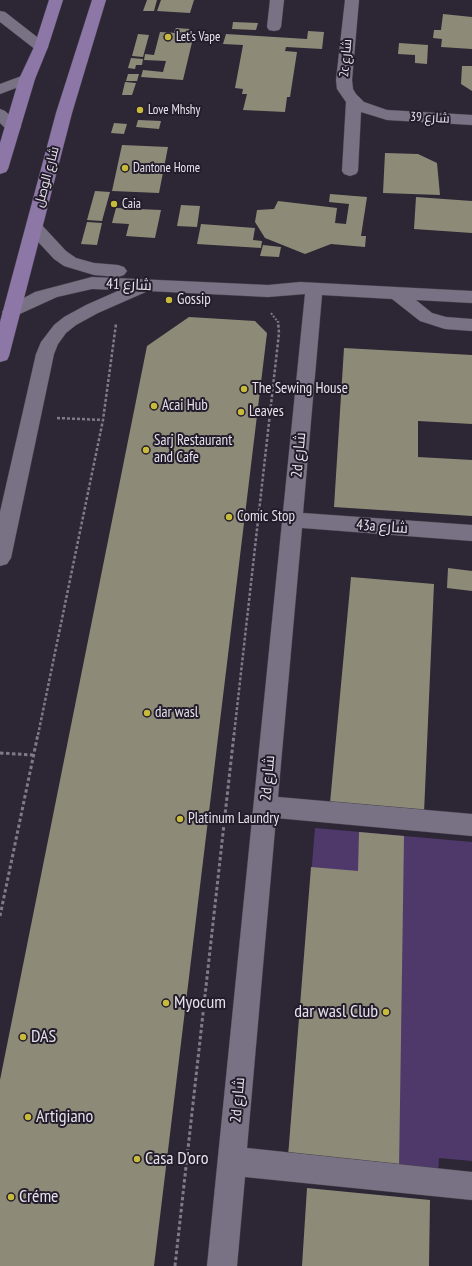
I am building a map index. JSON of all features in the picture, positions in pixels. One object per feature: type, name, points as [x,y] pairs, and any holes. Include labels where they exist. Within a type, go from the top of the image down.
[{"type":"main road","points":[[1,166],[27,79],[56,0]]},
{"type":"main road","name":"شارع الوصل","points":[[0,356],[64,113],[99,0]]},
{"type":"street","points":[[274,27],[277,0]]},
{"type":"street","name":"2c شارع","points":[[352,0],[344,80],[345,89],[354,101]]},
{"type":"street","points":[[0,15],[12,32],[40,47]]},
{"type":"street","points":[[0,89],[27,79]]},
{"type":"street","points":[[350,171],[354,101]]},
{"type":"street","name":"شارع 39","points":[[354,101],[372,111],[387,115],[472,120]]},
{"type":"street","points":[[0,114],[13,127]]},
{"type":"street","name":"شارع 41","points":[[34,227],[60,255],[81,266],[107,270],[257,279],[307,288]]},
{"type":"street","name":"شارع 41","points":[[12,312],[41,296],[79,285],[92,283],[268,291],[307,288],[472,297]]},
{"type":"street","points":[[0,558],[45,354],[50,342],[60,329],[92,309],[147,285]]},
{"type":"street","name":"2d شارع","points":[[222,1266],[292,520],[307,288]]},
{"type":"street","points":[[396,293],[426,317],[445,322],[472,325]]},
{"type":"street","name":"43a شارع","points":[[292,520],[472,534]]},
{"type":"street","points":[[266,806],[472,825]]},
{"type":"street","points":[[232,1161],[472,1186]]},
{"type":"path","points":[[175,1266],[279,333],[278,321],[270,311]]},
{"type":"path","points":[[0,916],[103,420],[117,317]]},
{"type":"path","points":[[31,417],[103,420]]},
{"type":"path","points":[[0,753],[33,755]]},
{"type":"shaded area","name":"dar wasl Club","points":[[315,828],[472,842],[472,1161],[439,1158],[438,1174],[288,1157]]},
{"type":"building","points":[[147,0],[157,0],[154,11],[143,11]]},
{"type":"building","points":[[161,0],[194,0],[190,13],[157,11]]},
{"type":"building","points":[[443,14],[472,17],[472,49],[441,47],[442,39],[433,38],[434,30],[441,30]]},
{"type":"building","points":[[233,22],[258,23],[256,30],[232,29]]},
{"type":"building","points":[[176,28],[190,29],[189,33],[174,32]]},
{"type":"building","points":[[308,31],[324,32],[322,49],[286,47],[285,51],[297,52],[290,97],[287,97],[285,112],[243,110],[247,94],[242,94],[243,89],[235,88],[243,45],[223,44],[226,34],[307,39]]},
{"type":"building","points":[[160,32],[194,34],[183,80],[141,77],[143,70],[163,72],[166,61],[144,60],[145,54],[154,55]]},
{"type":"building","points":[[138,34],[149,35],[143,57],[132,56]]},
{"type":"building","points":[[399,43],[428,45],[427,64],[415,63],[415,55],[398,54]]},
{"type":"building","points":[[131,58],[143,59],[142,65],[136,65],[135,69],[128,68]]},
{"type":"building","points":[[462,66],[472,66],[472,91],[461,84]]},
{"type":"building","points":[[128,74],[139,74],[137,81],[126,81]]},
{"type":"building","points":[[125,82],[136,83],[132,95],[122,95]]},
{"type":"building","points":[[138,120],[161,121],[159,129],[136,127]]},
{"type":"building","points":[[114,123],[127,124],[124,134],[111,133]]},
{"type":"building","points":[[122,145],[168,147],[159,193],[112,191]]},
{"type":"building","points":[[385,153],[418,154],[437,163],[440,195],[383,193]]},
{"type":"building","points":[[95,191],[110,192],[102,221],[87,220]]},
{"type":"building","points":[[330,194],[367,197],[361,236],[366,236],[365,247],[331,244],[305,254],[265,238],[255,222],[257,210],[274,209],[278,201],[337,208],[335,223],[346,224],[349,204],[329,202]]},
{"type":"building","points":[[416,197],[472,201],[472,233],[414,229]]},
{"type":"building","points":[[181,205],[200,206],[197,227],[177,226]]},
{"type":"building","points":[[116,208],[161,210],[155,238],[126,236],[129,224],[112,223]]},
{"type":"building","points":[[87,222],[102,223],[97,245],[81,244]]},
{"type":"building","points":[[201,224],[255,228],[253,240],[262,241],[261,248],[197,244]]},
{"type":"building","points":[[263,245],[281,247],[279,257],[260,256]]},
{"type":"building","name":"dar wasl","points":[[189,317],[255,321],[267,333],[154,1266],[0,1266],[0,1080],[147,346]]},
{"type":"building","points":[[344,348],[472,355],[472,424],[418,421],[418,457],[472,460],[472,516],[334,507]]},
{"type":"building","points":[[448,568],[472,571],[472,591],[447,588]]},
{"type":"building","points":[[351,577],[434,584],[424,813],[330,803]]},
{"type":"building","points":[[359,832],[404,836],[399,1170],[288,1157],[311,867],[358,871]]},
{"type":"building","points":[[307,1188],[430,1200],[429,1266],[302,1266]]},
{"type":"place","name":"Let's Vape","points":[[168,37]]},
{"type":"place","name":"Love Mhshy","points":[[140,110]]},
{"type":"place","name":"Dantone Home","points":[[125,168]]},
{"type":"place","name":"Caia","points":[[114,204]]},
{"type":"place","name":"Gossip","points":[[169,300]]},
{"type":"place","name":"The Sewing House","points":[[244,389]]},
{"type":"place","name":"Acai Hub","points":[[154,406]]},
{"type":"place","name":"Leaves","points":[[241,412]]},
{"type":"place","name":"Sarj Restaurant and Cafe","points":[[146,450]]},
{"type":"place","name":"Comic Stop","points":[[229,517]]},
{"type":"place","name":"dar wasl","points":[[147,713]]},
{"type":"place","name":"Platinum Laundry","points":[[180,819]]},
{"type":"place","name":"Myocum","points":[[166,1003]]},
{"type":"place","name":"dar wasl Club","points":[[386,1012]]},
{"type":"place","name":"DAS","points":[[23,1037]]},
{"type":"place","name":"Artigiano","points":[[28,1117]]},
{"type":"place","name":"Casa D'oro","points":[[137,1159]]},
{"type":"place","name":"Créme","points":[[11,1197]]}]
